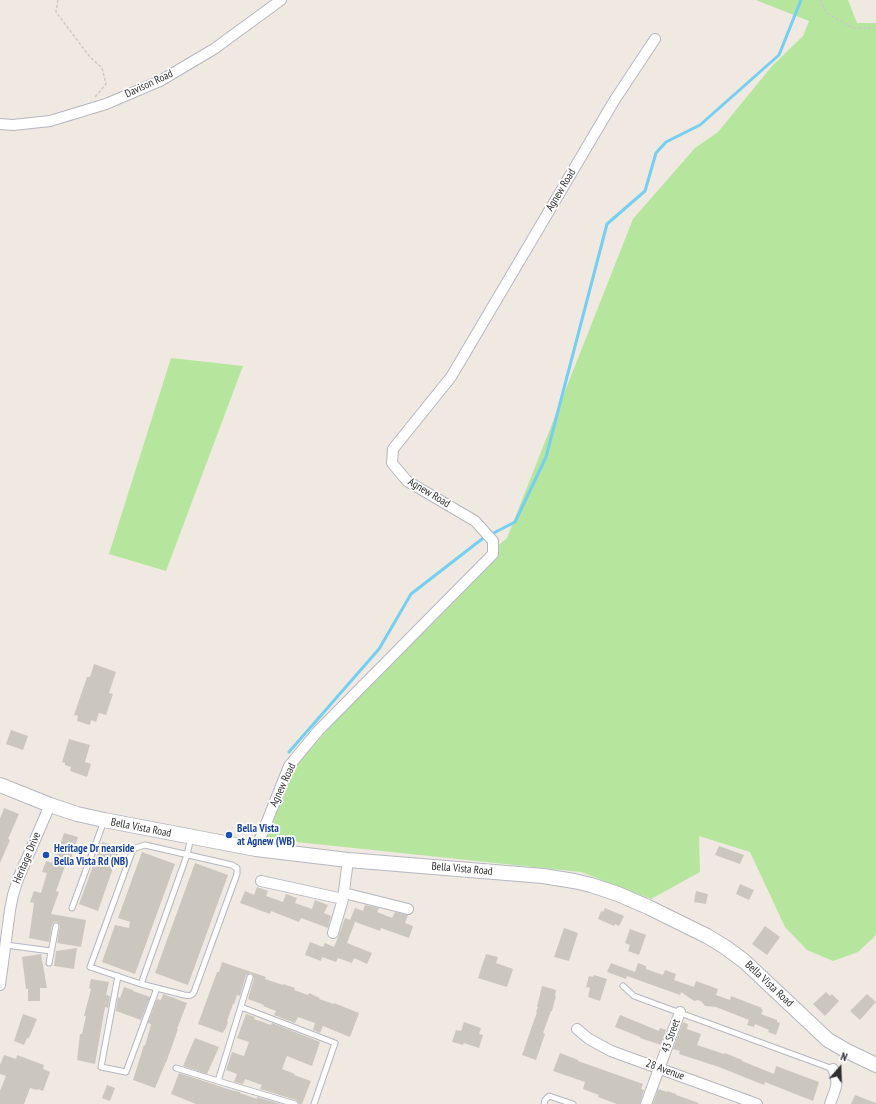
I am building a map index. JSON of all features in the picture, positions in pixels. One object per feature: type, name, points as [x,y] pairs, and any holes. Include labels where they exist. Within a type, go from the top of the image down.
[{"type":"street","name":"Davison Road","points":[[0,124],[13,125],[50,121],[106,104],[160,81],[214,49],[281,0]]},
{"type":"street","name":"Agnew Road","points":[[256,849],[289,766],[318,731],[493,554],[493,541],[475,520],[406,481],[392,463],[393,448],[451,377],[614,101],[655,39]]},
{"type":"street","name":"Bella Vista Road","points":[[0,785],[77,814],[256,849],[348,860],[543,876],[591,885],[618,894],[648,907],[707,936],[725,947],[744,961],[828,1040],[846,1051],[876,1065]]},
{"type":"street","name":"Heritage Drive","points":[[0,985],[13,895],[18,878],[50,805]]},
{"type":"street","points":[[333,933],[344,896],[348,860]]},
{"type":"street","points":[[261,881],[408,909]]},
{"type":"street","name":"43 Street","points":[[646,1104],[680,1012]]},
{"type":"street","name":"28 Avenue","points":[[576,1029],[589,1039],[611,1051],[757,1104]]},
{"type":"street","points":[[830,1104],[837,1083],[832,1069]]},
{"type":"lane","points":[[72,908],[104,820]]},
{"type":"lane","points":[[140,984],[188,855],[191,837]]},
{"type":"lane","points":[[145,845],[188,855],[232,865],[237,868],[237,874],[193,994],[190,996],[184,995],[140,984],[90,967],[132,852],[135,848],[145,845]]},
{"type":"lane","points":[[49,963],[56,926]]},
{"type":"lane","points":[[6,945],[51,951]]},
{"type":"lane","points":[[118,976],[101,1067],[126,1072],[157,988]]},
{"type":"lane","points":[[218,1081],[250,977]]},
{"type":"lane","points":[[623,986],[634,996],[832,1069]]},
{"type":"lane","points":[[241,1007],[335,1043],[314,1104]]},
{"type":"lane","points":[[176,1068],[296,1104]]},
{"type":"lane","points":[[544,1104],[545,1100],[549,1096],[573,1104]]},
{"type":"path","points":[[58,0],[56,12],[90,57],[102,68],[106,84],[95,97]]},
{"type":"path","points":[[820,0],[827,13],[853,28],[876,28]]},
{"type":"green space","points":[[756,0],[848,0],[857,23],[876,23],[876,935],[858,952],[833,961],[807,950],[785,927],[750,852],[699,836],[700,872],[651,899],[581,872],[259,838],[292,768],[494,553],[495,548],[507,538],[633,219],[695,148],[718,132],[772,66],[803,36],[809,21]]},
{"type":"green space","points":[[171,358],[243,366],[166,571],[109,554]]},
{"type":"building","points":[[94,664],[116,672],[109,693],[113,694],[106,715],[99,713],[96,722],[91,720],[90,725],[77,721],[78,716],[74,715],[87,677],[90,677]]},
{"type":"building","points":[[11,730],[28,736],[23,750],[6,744]]},
{"type":"building","points":[[69,739],[90,745],[85,762],[91,764],[87,777],[70,771],[71,767],[62,762]]},
{"type":"building","points":[[4,808],[19,814],[8,839],[10,840],[0,863],[0,819]]},
{"type":"building","points":[[64,833],[78,837],[69,864],[66,863],[56,891],[59,892],[51,914],[86,920],[81,947],[57,943],[60,926],[59,923],[56,922],[52,925],[49,942],[29,938],[34,903],[30,902],[34,891],[41,893],[47,873],[42,872],[46,861],[52,863],[57,847],[59,848]]},
{"type":"building","points":[[102,842],[120,848],[98,911],[79,904]]},
{"type":"building","points":[[719,846],[744,855],[740,864],[715,855]]},
{"type":"building","points":[[142,852],[175,864],[135,974],[102,962],[115,925],[129,928],[130,922],[118,918]]},
{"type":"building","points":[[195,863],[228,875],[188,985],[155,973]]},
{"type":"building","points":[[740,884],[754,890],[749,900],[736,894]]},
{"type":"building","points":[[257,887],[268,891],[266,896],[283,902],[286,894],[297,898],[295,903],[312,909],[315,900],[328,905],[324,913],[331,916],[328,928],[301,918],[299,922],[271,911],[270,914],[240,903],[245,891],[254,895]]},
{"type":"building","points":[[696,891],[708,894],[706,904],[694,902]]},
{"type":"building","points":[[365,905],[379,908],[377,912],[392,918],[395,912],[408,915],[405,923],[413,926],[409,938],[381,928],[380,931],[350,920],[355,908],[363,911]]},
{"type":"building","points":[[605,908],[624,916],[619,926],[615,924],[614,926],[598,919],[601,911],[603,912]]},
{"type":"building","points":[[345,918],[355,922],[347,943],[372,953],[367,964],[354,958],[352,963],[338,958],[336,962],[322,957],[321,961],[305,955],[310,942],[323,947],[325,943],[334,947]]},
{"type":"building","points":[[765,926],[780,937],[767,955],[752,944]]},
{"type":"building","points":[[564,928],[578,933],[569,961],[554,957]]},
{"type":"building","points":[[630,929],[646,935],[639,955],[628,951],[630,945],[625,943]]},
{"type":"building","points":[[77,948],[74,969],[54,966],[56,951]]},
{"type":"building","points":[[41,954],[47,988],[40,988],[40,1001],[28,1001],[28,989],[26,989],[22,957]]},
{"type":"building","points":[[486,954],[498,957],[496,963],[513,969],[507,987],[478,978]]},
{"type":"building","points":[[222,962],[266,977],[265,979],[295,988],[294,990],[308,995],[309,993],[320,998],[319,999],[359,1013],[350,1037],[323,1026],[320,1033],[313,1030],[315,1023],[298,1017],[295,1023],[274,1015],[276,1011],[248,999],[254,978],[251,973],[246,975],[240,996],[237,995],[223,1033],[198,1024]]},
{"type":"building","points":[[611,963],[635,972],[638,963],[646,966],[646,969],[663,975],[665,970],[676,974],[674,980],[694,987],[696,981],[718,989],[716,995],[730,1000],[731,996],[762,1008],[761,1009],[763,1010],[761,1014],[777,1020],[777,1022],[780,1023],[776,1035],[755,1024],[754,1027],[747,1025],[749,1020],[716,1007],[705,1006],[702,1002],[698,1000],[694,1001],[681,992],[680,995],[627,976],[626,979],[607,972]]},
{"type":"building","points":[[594,975],[607,979],[600,1001],[588,997],[590,988],[586,987],[589,976],[593,977]]},
{"type":"building","points":[[91,979],[109,982],[106,995],[110,996],[108,1008],[105,1007],[95,1064],[77,1060],[80,1034],[82,1034],[86,1016],[84,1016],[91,989],[89,988]]},
{"type":"building","points":[[542,986],[556,990],[556,996],[543,1033],[545,1034],[536,1060],[522,1055],[537,1012]]},
{"type":"building","points":[[124,987],[150,997],[141,1020],[116,1011],[118,997],[120,998]]},
{"type":"building","points":[[826,992],[830,996],[832,994],[839,1001],[825,1016],[813,1004]]},
{"type":"building","points":[[163,994],[187,1003],[166,1063],[155,1088],[133,1080],[150,1028],[151,1024],[148,1023],[157,999],[161,1000]]},
{"type":"building","points":[[867,994],[876,1002],[860,1020],[850,1011]]},
{"type":"building","points":[[23,1014],[37,1019],[29,1038],[27,1038],[24,1045],[14,1041]]},
{"type":"building","points":[[246,1014],[255,1017],[254,1019],[271,1025],[272,1023],[320,1042],[312,1066],[287,1056],[282,1069],[311,1081],[302,1104],[299,1104],[296,1100],[260,1089],[262,1085],[245,1079],[243,1084],[234,1082],[237,1074],[226,1070],[232,1052],[244,1056],[249,1042],[237,1038]]},
{"type":"building","points":[[620,1015],[659,1031],[660,1028],[666,1030],[661,1045],[615,1027]]},
{"type":"building","points":[[464,1022],[481,1028],[479,1034],[483,1035],[479,1048],[464,1043],[463,1045],[452,1042],[456,1030],[461,1031]]},
{"type":"building","points":[[683,1022],[688,1024],[687,1029],[701,1034],[697,1045],[724,1054],[725,1053],[774,1074],[776,1066],[819,1082],[813,1101],[765,1082],[764,1085],[719,1067],[679,1054],[680,1051],[673,1049]]},
{"type":"building","points":[[195,1038],[219,1047],[207,1074],[183,1066]]},
{"type":"building","points":[[560,1053],[643,1084],[641,1089],[644,1090],[640,1104],[617,1104],[598,1097],[599,1095],[583,1089],[585,1082],[553,1071]]},
{"type":"building","points":[[4,1055],[16,1059],[17,1055],[44,1065],[43,1069],[50,1072],[43,1091],[30,1088],[24,1104],[0,1104],[0,1091],[6,1076],[0,1074],[0,1065]]},
{"type":"building","points":[[179,1073],[240,1092],[257,1099],[257,1097],[281,1104],[196,1104],[171,1094]]},
{"type":"building","points":[[107,1085],[115,1088],[110,1101],[102,1098]]},
{"type":"building","points":[[658,1089],[676,1094],[699,1103],[653,1104]]},
{"type":"building","points":[[855,1095],[876,1103],[876,1104],[851,1104]]},
{"type":"waterway","points":[[289,752],[379,649],[411,594],[482,539],[515,522],[546,457],[607,224],[645,191],[656,153],[666,142],[700,125],[779,55],[801,0]]},
{"type":"place","name":"Bella Vista at Agnew (WB)","points":[[229,835]]},
{"type":"place","name":"Heritage Dr nearside Bella Vista Rd (NB)","points":[[46,855]]}]
